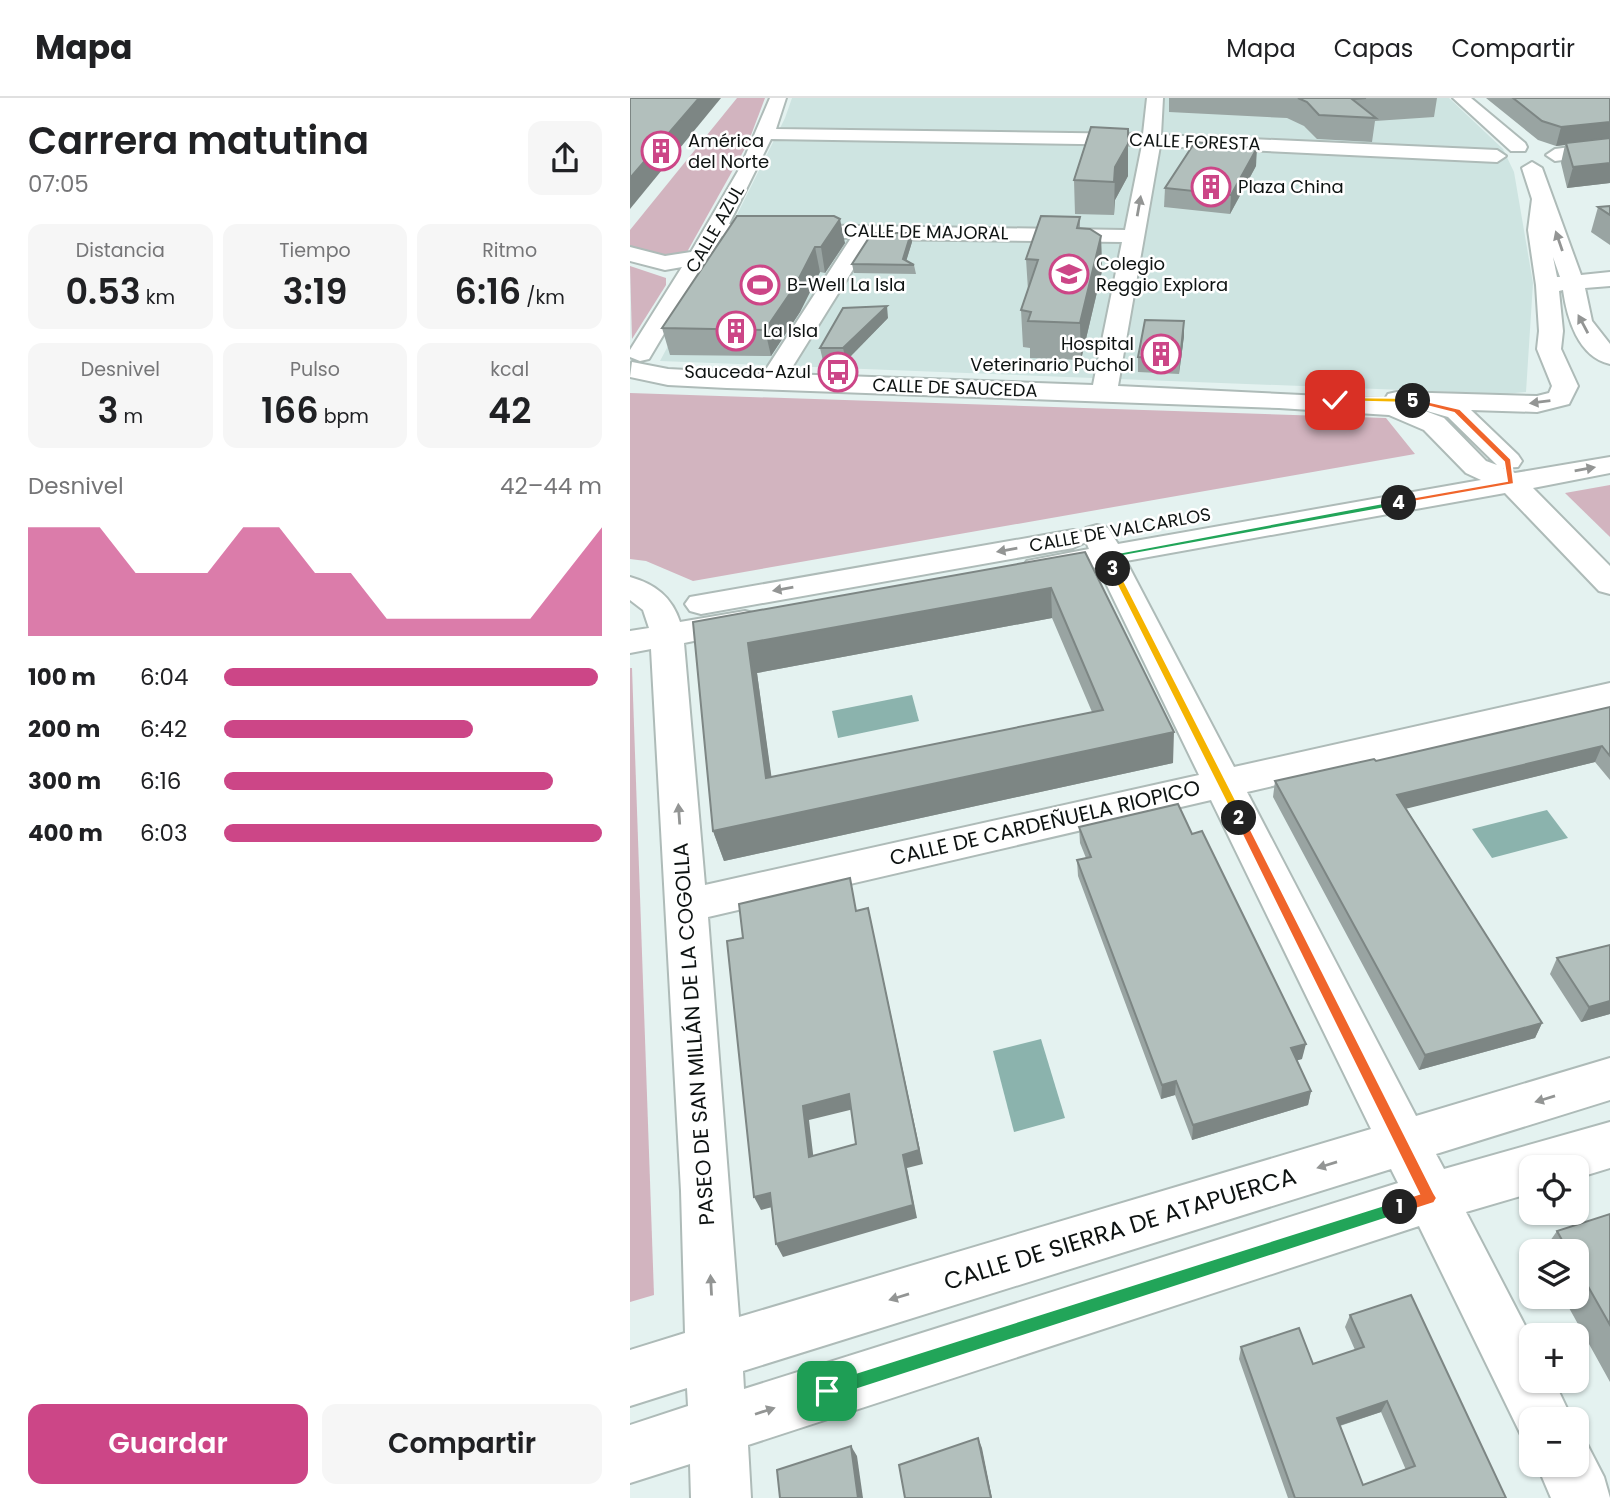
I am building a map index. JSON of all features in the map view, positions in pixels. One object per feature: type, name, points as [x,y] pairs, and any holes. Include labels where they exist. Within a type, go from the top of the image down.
[{"type":"street","name":"CALLE AZUL","points":[[633,361],[718,230],[767,134],[778,98]]},
{"type":"street","points":[[1104,394],[1152,140],[1155,98]]},
{"type":"street","points":[[1461,98],[1518,147]]},
{"type":"street","points":[[1459,120],[1485,118]]},
{"type":"street","name":"CALLE FORESTA","points":[[767,134],[1412,145],[1497,156]]},
{"type":"street","points":[[1555,155],[1557,161],[1554,164],[1532,168],[1509,164],[1497,156],[1501,150],[1518,147],[1539,149],[1555,155],[1610,148]]},
{"type":"street","points":[[1532,168],[1541,201],[1552,223],[1573,284],[1576,310],[1587,333],[1610,357]]},
{"type":"street","points":[[1541,201],[1538,230],[1551,331],[1610,383]]},
{"type":"street","name":"CALLE DE MAJORAL","points":[[718,230],[1134,236]]},
{"type":"street","points":[[771,381],[866,231]]},
{"type":"street","points":[[630,257],[665,263],[700,257]]},
{"type":"street","points":[[630,257],[686,279]]},
{"type":"street","points":[[1547,285],[1610,279]]},
{"type":"street","name":"CALLE DE SAUCEDA","points":[[633,361],[668,377],[714,372],[771,381],[1104,394],[1537,404],[1560,398],[1565,386],[1549,349],[1551,331]]},
{"type":"street","name":"CALLE DE SAUCEDA","points":[[1279,400],[1393,407],[1415,414],[1434,424],[1476,467]]},
{"type":"street","name":"CALLE DE SAUCEDA","points":[[1414,401],[1457,411],[1610,584]]},
{"type":"street","name":"CALLE DE VALCARLOS","points":[[647,626],[1510,472],[1610,443]]},
{"type":"street","name":"CALLE DE VALCARLOS","points":[[1102,545],[1476,467],[1510,472],[1610,465]]},
{"type":"street","points":[[1102,545],[1429,1198],[1537,1407]]},
{"type":"street","points":[[630,587],[648,595],[647,626]]},
{"type":"street","name":"PASEO DE SAN MILLÁN DE LA COGOLLA","points":[[647,626],[685,906],[721,1498]]},
{"type":"street","name":"CALLE DE CARDEÑUELA RIOPICO","points":[[685,906],[1610,695]]},
{"type":"street","name":"CALLE DE SIERRA DE ATAPUERCA","points":[[630,1378],[1610,1079]]},
{"type":"street","points":[[1577,1155],[1610,1145]]},
{"type":"street","points":[[630,1454],[1429,1198],[1519,1172]]},
{"type":"street","points":[[1572,1477],[1583,1498]]},
{"type":"shaded area","points":[[737,98],[765,98],[748,143],[687,252],[671,258],[630,247],[630,230]]},
{"type":"shaded area","points":[[792,98],[1449,98],[1503,149],[1514,172],[1533,283],[1526,392],[1504,394],[660,361],[724,241],[785,118]]},
{"type":"shaded area","points":[[630,266],[666,278],[666,285],[632,339]]},
{"type":"shaded area","points":[[630,393],[1386,418],[1415,454],[693,581],[646,561],[630,559]]},
{"type":"shaded area","points":[[1610,485],[1610,537],[1565,493]]},
{"type":"shaded area","points":[[630,668],[654,1295],[630,1302]]},
{"type":"shaded area","points":[[912,695],[919,721],[838,738],[832,711]]},
{"type":"shaded area","points":[[1547,810],[1568,838],[1492,858],[1472,829]]},
{"type":"shaded area","points":[[1041,1039],[1065,1118],[1014,1132],[993,1051]]},
{"type":"building","points":[[630,98],[699,98],[630,178]]},
{"type":"building","points":[[1298,98],[1366,98],[1352,99],[1376,118],[1319,115],[1307,102]]},
{"type":"building","points":[[1513,98],[1610,98],[1610,122],[1561,127],[1542,121]]},
{"type":"building","points":[[1091,127],[1128,129],[1128,144],[1115,167],[1114,182],[1074,180]]},
{"type":"building","points":[[1610,138],[1610,163],[1573,167],[1566,143]]},
{"type":"building","points":[[1195,142],[1257,148],[1231,195],[1165,188]]},
{"type":"building","points":[[1610,206],[1610,215],[1598,207]]},
{"type":"building","points":[[737,216],[834,216],[840,219],[821,247],[815,247],[795,286],[765,330],[662,328]]},
{"type":"building","points":[[1041,216],[1080,217],[1077,228],[1090,229],[1101,236],[1080,323],[1028,321],[1031,312],[1021,310],[1038,260],[1026,259]]},
{"type":"building","points":[[872,233],[911,233],[903,259],[914,265],[852,264]]},
{"type":"building","points":[[887,306],[843,348],[820,348],[843,308]]},
{"type":"building","points":[[1145,320],[1184,321],[1180,359],[1138,357]]},
{"type":"building","points":[[1085,552],[1174,732],[713,831],[693,622]],"holes":[[[1051,588],[1103,710],[766,778],[748,643]]]},
{"type":"building","points":[[1610,707],[1610,756],[1602,746],[1397,795],[1542,1023],[1425,1055],[1275,781],[1374,759],[1376,761]]},
{"type":"building","points":[[1178,804],[1192,834],[1202,831],[1306,1044],[1291,1048],[1311,1091],[1193,1125],[1176,1081],[1162,1085],[1077,860],[1091,857],[1079,827]]},
{"type":"building","points":[[850,878],[856,911],[868,908],[919,1150],[903,1155],[913,1205],[776,1244],[770,1193],[754,1197],[727,941],[743,938],[739,904]],"holes":[[[849,1094],[856,1144],[809,1157],[803,1106]]]},
{"type":"building","points":[[1610,945],[1610,1001],[1589,1007],[1557,958]]},
{"type":"building","points":[[1610,1214],[1610,1325],[1589,1288],[1589,1239],[1561,1239],[1557,1231],[1576,1225],[1589,1225],[1589,1221]]},
{"type":"building","points":[[1411,1295],[1506,1498],[1295,1498],[1241,1347],[1299,1328],[1313,1364],[1364,1347],[1350,1315]],"holes":[[[1387,1401],[1415,1466],[1363,1485],[1337,1418]]]},
{"type":"building","points":[[978,1438],[991,1498],[905,1498],[899,1465]]},
{"type":"building","points":[[851,1446],[858,1498],[780,1498],[777,1470]]},
{"type":"place","name":"América del Norte","points":[[661,151]]},
{"type":"place","name":"Plaza China","points":[[1211,187]]},
{"type":"place","name":"Colegio Reggio Explora","points":[[1069,274]]},
{"type":"place","name":"B-Well La Isla","points":[[760,285]]},
{"type":"place","name":"La Isla","points":[[736,331]]},
{"type":"place","name":"Hospital Veterinario Puchol","points":[[1161,354]]},
{"type":"place","name":"Sauceda-Azul","points":[[838,372]]},
{"type":"route","points":[[827,1391],[1429,1198],[1107,556],[1511,482],[1508,461],[1457,411],[1414,401],[1335,400]]}]
